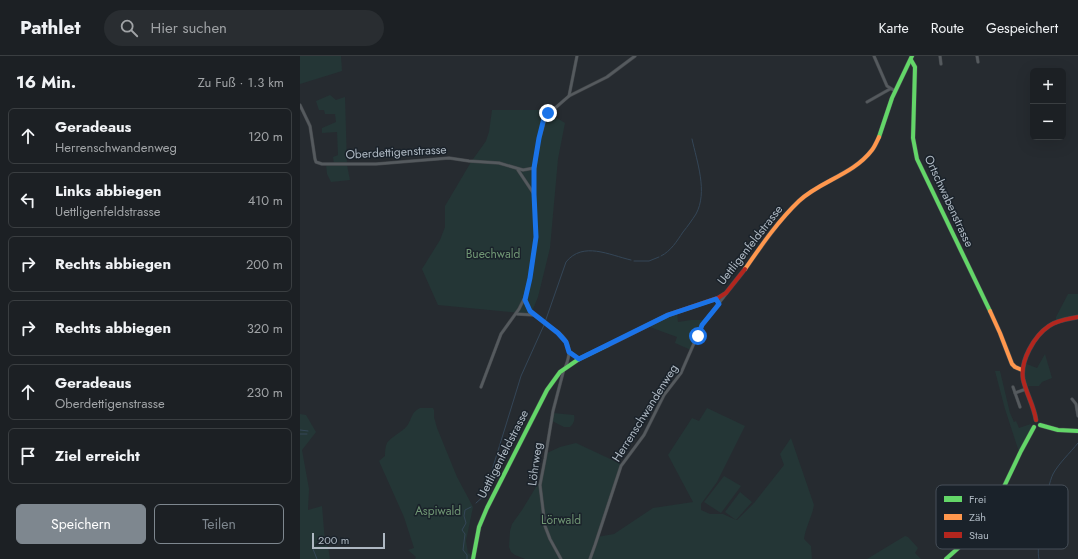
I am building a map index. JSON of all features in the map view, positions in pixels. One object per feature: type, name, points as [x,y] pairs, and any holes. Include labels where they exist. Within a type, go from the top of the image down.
[{"type":"main road","name":"Uettligenfeldstrasse","points":[[473,559],[479,527],[487,508],[554,379],[565,368],[579,359],[668,315],[716,299],[726,293],[766,239],[799,201],[811,192],[856,165],[872,150],[879,137],[889,104],[911,58]]},
{"type":"main road","name":"Ortschwabenstrasse","points":[[911,58],[915,66],[913,131],[916,154],[1000,333],[1012,364],[1016,368],[1022,370]]},
{"type":"main road","points":[[908,66],[915,73]]},
{"type":"main road","points":[[1078,317],[1057,322],[1044,331],[1029,353],[1022,370],[1023,379],[1033,406],[1036,420],[1039,421],[1040,425],[1058,430],[1078,431]]},
{"type":"main road","points":[[1005,485],[1034,427],[1032,424],[1036,420]]},
{"type":"main road","points":[[1034,427],[1038,428],[1040,425]]},
{"type":"main road","points":[[946,559],[957,549]]},
{"type":"street","points":[[569,96],[577,56]]},
{"type":"street","points":[[481,387],[501,334],[516,314],[525,297],[530,278],[536,237],[534,168],[538,141],[544,118],[569,96],[607,77],[635,56]]},
{"type":"street","points":[[874,56],[885,81],[890,88],[895,91]]},
{"type":"street","points":[[940,56],[941,64]]},
{"type":"street","points":[[977,56],[978,62]]},
{"type":"street","points":[[867,102],[890,88]]},
{"type":"street","name":"Oberdettigenstrasse","points":[[300,105],[310,126],[315,159],[319,163],[376,164],[449,158],[492,162],[518,169],[527,170],[534,168]]},
{"type":"street","points":[[518,169],[534,194]]},
{"type":"street","name":"Herrenschwandenweg","points":[[590,559],[621,466],[644,435],[664,396],[681,373],[702,325],[726,293]]},
{"type":"street","points":[[525,297],[527,308],[533,315],[546,322],[564,339],[569,352],[579,359]]},
{"type":"street","points":[[716,299],[719,304]]},
{"type":"street","points":[[516,314],[533,315]]},
{"type":"street","name":"Löhrweg","points":[[561,559],[545,526],[540,485],[553,411],[569,352]]},
{"type":"street","points":[[1013,387],[1020,407]]},
{"type":"street","points":[[1015,393],[1026,389]]},
{"type":"street","points":[[1072,399],[1076,404],[1078,416]]},
{"type":"green space","points":[[300,56],[341,56],[342,71],[300,84]]},
{"type":"green space","points":[[330,95],[336,100],[345,97],[347,165],[350,180],[331,182],[327,174],[326,164],[334,164],[333,157],[338,155],[337,132],[322,133],[322,128],[336,122],[335,114],[325,114],[324,110],[319,110],[316,101]]},
{"type":"green space","name":"Buechwald","points":[[492,110],[544,110],[565,123],[558,159],[550,248],[538,297],[531,314],[438,305],[422,269],[440,240],[445,227],[445,206],[471,162],[486,141],[489,132]]},
{"type":"green space","points":[[1068,294],[1078,294],[1078,316],[1056,321],[1056,317]]},
{"type":"green space","points":[[677,312],[678,322],[705,320],[691,350],[675,343],[677,337],[647,326]]},
{"type":"green space","points":[[1045,354],[1052,378],[1042,382],[1039,386],[1024,386],[1024,363],[1037,368]]},
{"type":"green space","points":[[995,371],[1000,371],[1010,413],[1014,422],[1016,421],[1019,428],[1031,424],[1031,429],[1019,452],[1005,409]]},
{"type":"green space","name":"Aspiwald","points":[[420,408],[433,408],[437,428],[457,477],[473,507],[466,541],[468,553],[472,559],[415,559],[416,557],[408,550],[414,548],[404,517],[379,461],[385,456],[385,448],[387,443],[407,426],[413,414]]},
{"type":"green space","name":"Lörwald","points":[[707,408],[745,426],[717,482],[701,504],[701,510],[710,514],[723,514],[737,520],[754,503],[784,465],[780,454],[791,438],[814,505],[804,539],[811,546],[812,559],[525,559],[511,552],[509,547],[512,524],[540,482],[547,453],[560,447],[576,443],[621,464],[597,537],[614,534],[653,508],[693,502],[668,455],[692,418],[699,421]]},
{"type":"green space","points":[[553,413],[574,415],[573,423],[570,427],[564,427],[552,421]]},
{"type":"green space","points":[[300,414],[306,415],[316,432],[302,450],[309,489],[308,510],[322,506],[325,542],[328,546],[330,559],[300,559]]},
{"type":"green space","points":[[724,476],[741,486],[721,513],[704,502]]},
{"type":"green space","points":[[740,492],[752,502],[736,520],[725,512]]},
{"type":"green space","points":[[905,536],[908,537],[918,548],[915,553],[921,559],[867,559]]},
{"type":"waterway","points":[[661,256],[671,249],[696,214],[699,205],[701,196],[699,167],[692,139]]},
{"type":"waterway","points":[[489,480],[521,376],[544,325],[566,262],[580,252],[588,251],[597,251],[631,260]]},
{"type":"waterway","points":[[634,261],[649,261],[659,257]]},
{"type":"waterway","points":[[300,430],[308,431]]},
{"type":"waterway","points":[[300,434],[307,434]]},
{"type":"waterway","points":[[1050,485],[1053,474],[1058,466],[1078,443]]},
{"type":"waterway","points":[[476,503],[485,495],[488,484]]},
{"type":"waterway","points":[[467,559],[467,555],[463,550],[465,534],[462,530],[466,523],[464,516],[465,510],[471,507]]},
{"type":"waterway","points":[[313,549],[317,559]]},
{"type":"waterway","points":[[1038,549],[1039,559]]},
{"type":"traffic: fast","points":[[879,137],[892,98],[912,56]]},
{"type":"traffic: fast","points":[[911,60],[915,67],[913,138],[917,159],[990,311]]},
{"type":"traffic: fast","points":[[473,559],[479,527],[487,508],[547,390],[560,372],[579,359],[608,345]]},
{"type":"traffic: fast","points":[[1040,425],[1058,430],[1078,431]]},
{"type":"traffic: fast","points":[[1005,485],[1034,427]]},
{"type":"traffic: fast","points":[[946,559],[957,549]]},
{"type":"traffic: slow","points":[[745,269],[777,225],[799,201],[807,194],[856,166],[872,150],[879,137]]},
{"type":"traffic: slow","points":[[990,311],[1012,364],[1022,370]]},
{"type":"traffic: jam","points":[[608,345],[668,315],[718,298],[726,293],[745,269]]},
{"type":"traffic: jam","points":[[1036,420],[1023,379],[1026,357],[1033,342],[1043,330],[1059,321],[1078,317]]},
{"type":"route","points":[[548,113],[544,118],[534,168],[536,237],[530,278],[525,297],[528,310],[533,315],[550,325],[564,339],[569,352],[579,359],[668,315],[716,299],[719,304],[702,325],[698,336]]}]
